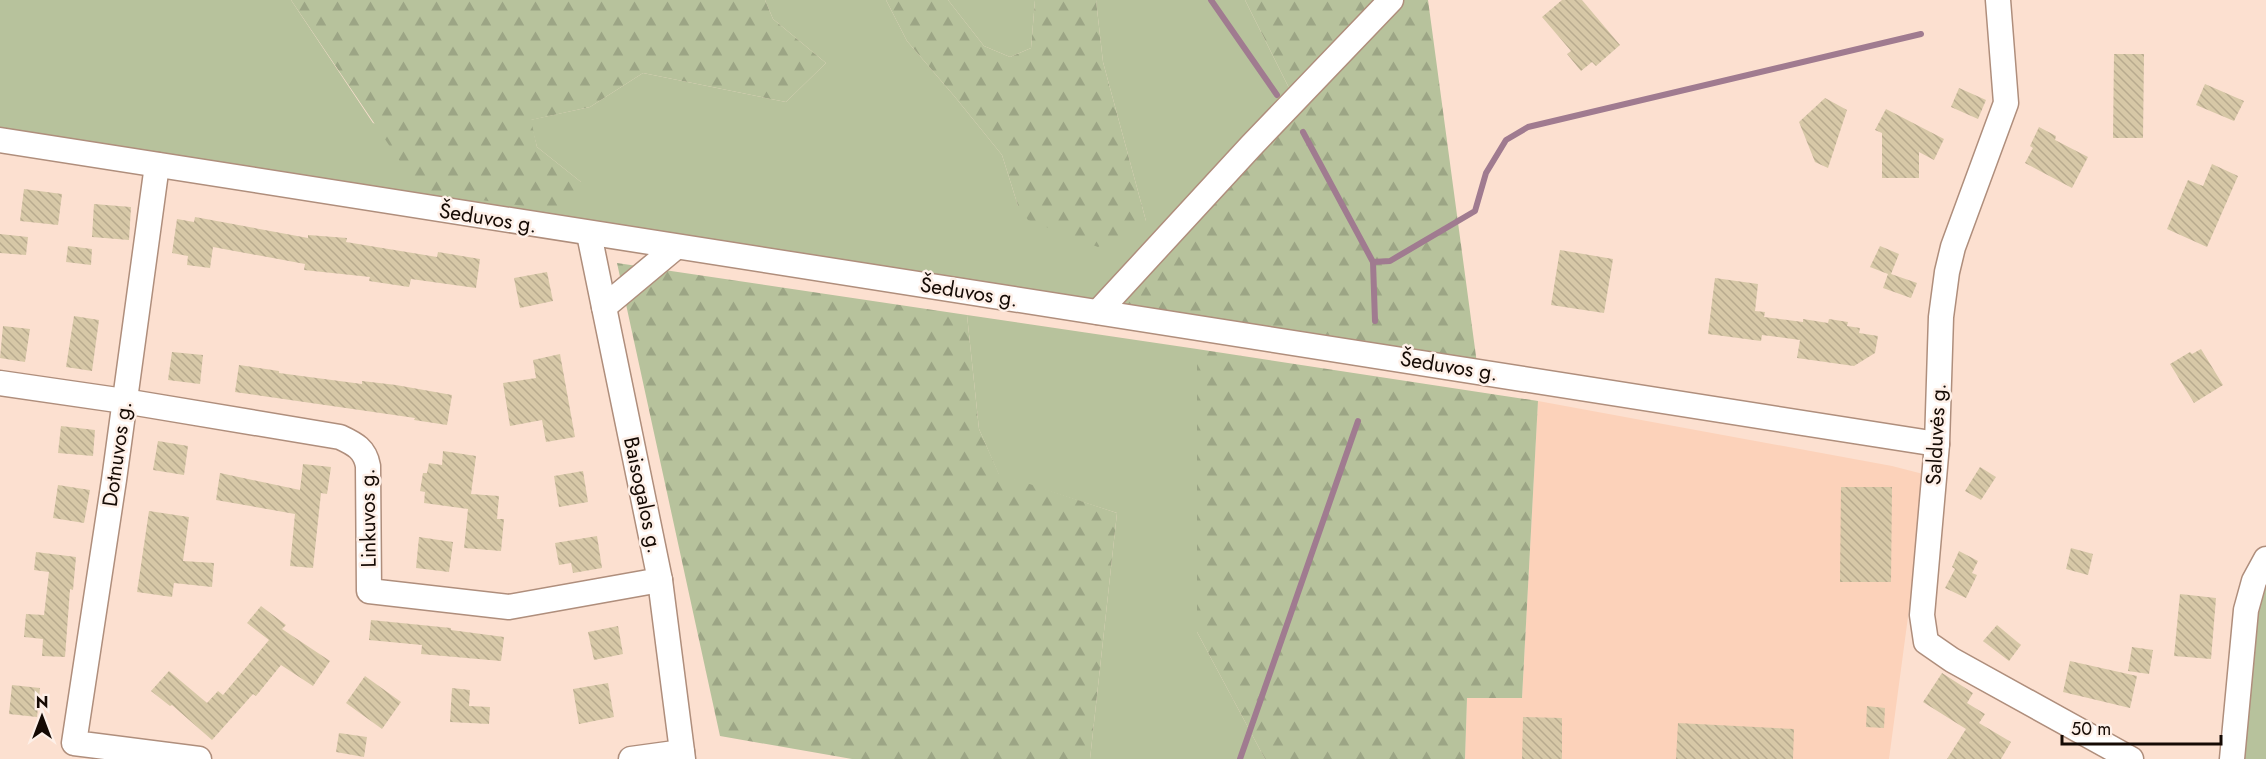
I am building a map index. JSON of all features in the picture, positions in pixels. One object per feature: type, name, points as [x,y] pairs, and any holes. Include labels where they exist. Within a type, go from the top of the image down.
[{"type":"street","points":[[1098,312],[1251,146],[1391,0]]},
{"type":"street","name":"Salduvės g.","points":[[1998,0],[2006,104],[1953,247],[1941,317],[1937,444],[1922,615],[1926,642],[1952,660],[2131,759]]},
{"type":"street","name":"Šeduvos g.","points":[[0,140],[1937,444]]},
{"type":"street","name":"Dotnuvos g.","points":[[157,165],[74,743],[199,759]]},
{"type":"street","name":"Baisogalos g.","points":[[589,234],[660,580],[683,755]]},
{"type":"street","points":[[604,307],[676,247]]},
{"type":"street","name":"Linkuvos g.","points":[[0,383],[340,437],[354,443],[366,453],[368,466],[369,591],[509,608],[660,580]]},
{"type":"street","points":[[2232,759],[2246,610],[2254,581],[2266,559]]},
{"type":"street","points":[[631,759],[683,755]]},
{"type":"shaded area","points":[[1538,401],[1892,466],[1927,475],[1889,759],[1465,759],[1467,698],[1522,698]]},
{"type":"green space","points":[[0,0],[291,0],[373,123],[581,182],[537,147],[530,120],[590,107],[643,73],[786,102],[826,63],[773,19],[765,0],[886,0],[907,41],[1002,155],[1018,206],[1146,221],[1103,62],[1096,0],[1245,0],[1295,100],[1098,312],[0,140]]},
{"type":"green space","points":[[291,0],[765,0],[773,19],[826,63],[786,102],[643,73],[590,107],[531,120],[537,147],[581,182],[557,211],[420,191]]},
{"type":"green space","points":[[886,0],[948,0],[984,46],[1010,57],[1031,48],[1035,0],[1096,0],[1103,62],[1146,221],[1098,247],[1028,220],[1018,206],[1002,155],[907,41]]},
{"type":"green space","points":[[948,0],[1035,0],[1031,48],[1010,57],[984,46]]},
{"type":"green space","points":[[1245,0],[1428,0],[1478,371],[1098,312],[1295,100]]},
{"type":"green space","points":[[617,263],[967,315],[979,429],[999,474],[1117,513],[1090,759],[852,759],[720,736]]},
{"type":"green space","points":[[967,315],[1197,349],[1197,632],[1265,759],[1090,759],[1117,513],[999,475],[979,429]]},
{"type":"green space","points":[[1197,349],[1538,401],[1522,698],[1467,698],[1465,759],[1265,759],[1197,632]]},
{"type":"green space","points":[[2266,581],[2266,759],[2241,759],[2255,611]]},
{"type":"building","points":[[1562,0],[1582,0],[1620,45],[1596,66],[1592,62],[1581,71],[1567,54],[1571,51],[1542,17]]},
{"type":"building","points":[[2114,54],[2144,54],[2143,138],[2113,138]]},
{"type":"building","points":[[2205,84],[2244,101],[2234,121],[2196,105]]},
{"type":"building","points":[[1959,88],[1986,100],[1978,119],[1951,107]]},
{"type":"building","points":[[1825,98],[1847,110],[1828,168],[1815,162],[1799,122]]},
{"type":"building","points":[[1886,109],[1944,139],[1934,160],[1919,152],[1919,178],[1882,178],[1882,133],[1875,130]]},
{"type":"building","points":[[2039,127],[2056,136],[2055,140],[2088,157],[2072,188],[2025,163],[2033,148],[2030,146]]},
{"type":"building","points":[[2212,164],[2238,176],[2207,247],[2167,229],[2188,180],[2203,186]]},
{"type":"building","points":[[24,189],[62,194],[58,225],[20,221]]},
{"type":"building","points":[[94,204],[131,207],[129,240],[92,237]]},
{"type":"building","points":[[195,217],[308,238],[308,235],[347,238],[346,242],[437,257],[438,252],[480,259],[476,288],[411,279],[409,287],[369,281],[370,277],[304,270],[305,264],[213,247],[210,268],[187,265],[188,256],[172,253],[177,219],[194,222]]},
{"type":"building","points":[[0,234],[28,237],[26,255],[0,253]]},
{"type":"building","points":[[68,246],[92,249],[91,265],[66,262]]},
{"type":"building","points":[[1880,246],[1899,254],[1891,274],[1917,283],[1911,298],[1883,288],[1888,274],[1870,267]]},
{"type":"building","points":[[1560,250],[1613,259],[1604,313],[1551,305]]},
{"type":"building","points":[[547,272],[553,301],[520,308],[514,278]]},
{"type":"building","points":[[1715,278],[1758,284],[1755,311],[1765,312],[1764,317],[1803,322],[1803,319],[1828,323],[1829,319],[1848,322],[1847,326],[1860,328],[1859,333],[1878,336],[1875,353],[1854,366],[1797,358],[1800,340],[1762,335],[1761,341],[1708,334]]},
{"type":"building","points":[[74,316],[99,320],[92,371],[66,367]]},
{"type":"building","points":[[3,326],[30,329],[25,362],[0,358]]},
{"type":"building","points":[[2201,349],[2223,385],[2194,403],[2170,364],[2190,352],[2192,354]]},
{"type":"building","points":[[172,352],[203,355],[200,384],[168,380]]},
{"type":"building","points":[[560,354],[575,437],[546,442],[542,420],[510,426],[503,383],[536,378],[533,360]]},
{"type":"building","points":[[239,365],[279,371],[279,373],[362,384],[362,381],[396,385],[452,395],[447,425],[414,420],[415,418],[235,392]]},
{"type":"building","points":[[61,426],[95,430],[93,456],[58,453]]},
{"type":"building","points":[[158,441],[188,446],[184,475],[153,470]]},
{"type":"building","points":[[443,451],[476,456],[471,494],[499,496],[497,519],[504,519],[501,551],[464,548],[468,509],[424,503],[425,492],[420,491],[423,473],[427,473],[429,463],[442,465]]},
{"type":"building","points":[[303,464],[331,467],[327,494],[321,493],[313,568],[290,566],[295,514],[216,500],[220,473],[300,490]]},
{"type":"building","points":[[1980,467],[1996,477],[1981,500],[1965,491]]},
{"type":"building","points":[[583,471],[588,502],[559,507],[554,476]]},
{"type":"building","points":[[58,485],[90,490],[84,523],[53,518]]},
{"type":"building","points":[[1841,487],[1892,487],[1891,582],[1840,582]]},
{"type":"building","points":[[149,511],[189,517],[183,561],[214,563],[212,587],[174,583],[172,597],[137,592]]},
{"type":"building","points":[[597,536],[602,568],[573,573],[571,563],[559,565],[555,543]]},
{"type":"building","points":[[419,537],[453,542],[449,572],[416,568]]},
{"type":"building","points":[[2071,548],[2093,554],[2088,575],[2066,569]]},
{"type":"building","points":[[1959,551],[1978,561],[1972,573],[1977,575],[1966,598],[1945,588],[1955,569],[1952,567]]},
{"type":"building","points":[[36,552],[76,557],[73,590],[70,589],[65,657],[42,656],[43,639],[24,637],[26,614],[44,615],[49,572],[34,570]]},
{"type":"building","points":[[2180,594],[2216,598],[2211,659],[2174,656]]},
{"type":"building","points":[[261,606],[286,625],[282,629],[330,661],[313,686],[281,665],[256,696],[253,694],[212,740],[172,705],[170,706],[151,691],[169,671],[207,703],[218,691],[223,695],[269,640],[247,623]]},
{"type":"building","points":[[371,620],[451,628],[451,630],[504,637],[501,661],[421,654],[422,645],[369,640]]},
{"type":"building","points":[[1997,625],[2021,645],[2009,661],[1983,641]]},
{"type":"building","points":[[618,626],[623,654],[594,660],[588,632]]},
{"type":"building","points":[[2132,647],[2153,650],[2149,674],[2128,671]]},
{"type":"building","points":[[2070,661],[2137,676],[2130,708],[2063,692]]},
{"type":"building","points":[[1942,673],[1973,693],[1967,703],[1985,714],[1979,723],[2011,742],[2001,759],[1947,759],[1966,729],[1923,702]]},
{"type":"building","points":[[365,676],[401,702],[382,729],[346,703]]},
{"type":"building","points":[[608,683],[614,717],[579,724],[573,689]]},
{"type":"building","points":[[12,685],[40,688],[37,717],[9,714]]},
{"type":"building","points":[[452,688],[470,690],[469,706],[490,707],[489,724],[450,722]]},
{"type":"building","points":[[1867,706],[1885,708],[1884,728],[1866,727]]},
{"type":"building","points":[[1523,717],[1562,718],[1562,759],[1522,759]]},
{"type":"building","points":[[1678,723],[1794,729],[1793,759],[1676,759]]},
{"type":"building","points":[[339,733],[367,737],[364,757],[336,752]]},
{"type":"waterway","points":[[1211,0],[1277,95]]},
{"type":"waterway","points":[[1373,262],[1390,261],[1475,211],[1486,173],[1506,140],[1528,127],[1921,34]]},
{"type":"waterway","points":[[1303,132],[1373,262],[1375,321]]},
{"type":"waterway","points":[[1240,759],[1358,421]]}]
